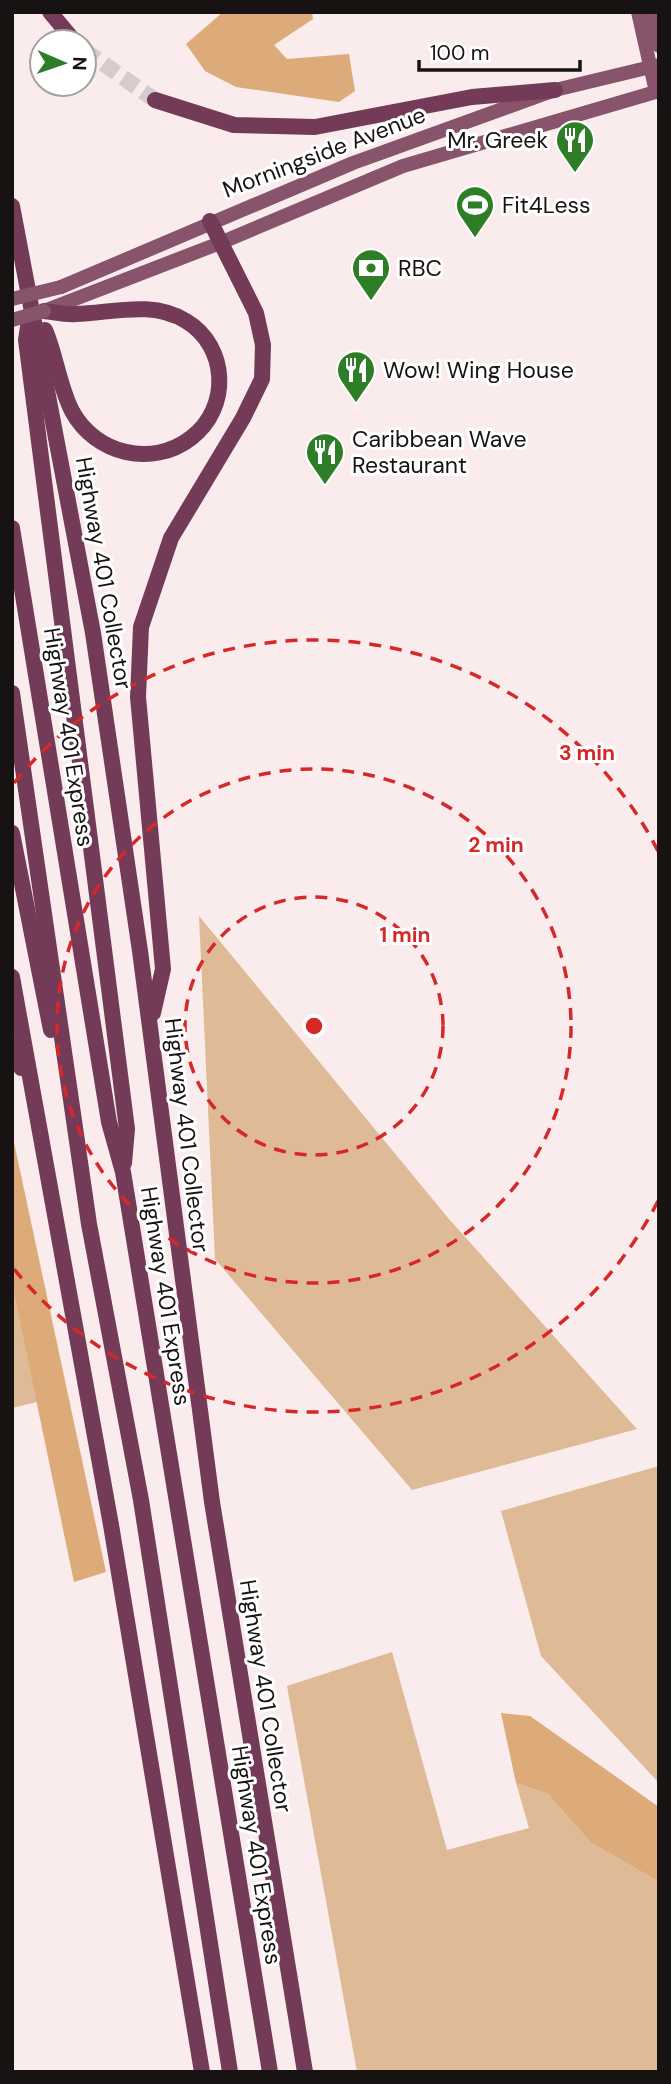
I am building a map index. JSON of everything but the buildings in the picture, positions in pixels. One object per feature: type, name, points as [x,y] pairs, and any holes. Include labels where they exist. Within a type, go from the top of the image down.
[{"type":"highway","points":[[50,12],[63,28]]},
{"type":"highway","points":[[155,100],[234,125],[315,127],[472,97],[555,90]]},
{"type":"highway","name":"Highway 401 Collector","points":[[12,206],[38,307],[93,633],[150,1026],[212,1502],[304,2072]]},
{"type":"highway","points":[[150,1026],[163,969],[138,697],[141,627],[171,538],[243,418],[262,379],[262,345],[257,313],[210,221]]},
{"type":"highway","points":[[38,307],[164,311],[186,321],[205,337],[217,358],[221,384],[212,413],[192,438],[165,452],[130,454],[95,439],[73,411],[38,307]]},
{"type":"highway","points":[[38,307],[26,340],[127,1129],[123,1172]]},
{"type":"highway","name":"Highway 401 Express","points":[[12,528],[109,1122],[123,1172],[270,2072]]},
{"type":"highway","points":[[12,693],[89,1224]]},
{"type":"highway","points":[[12,833],[141,1500],[230,2072]]},
{"type":"highway","points":[[12,976],[111,1525],[202,2072]]},
{"type":"highway","points":[[12,1042],[37,1120]]},
{"type":"main road","points":[[638,12],[655,67],[657,91]]},
{"type":"main road","points":[[650,12],[659,46]]},
{"type":"main road","name":"Morningside Avenue","points":[[12,299],[61,287],[210,221],[353,163],[555,90],[655,67]]},
{"type":"main road","name":"Morningside Avenue","points":[[68,309],[403,166],[657,91]]},
{"type":"main road","points":[[12,320],[38,307]]},
{"type":"shaded area","points":[[223,12],[312,12],[313,19],[274,45],[287,59],[349,54],[355,91],[339,102],[236,87],[205,71],[186,44]]},
{"type":"shaded area","points":[[199,916],[449,1219],[637,1429],[412,1490],[215,1259]]},
{"type":"shaded area","points":[[12,1133],[106,1572],[74,1582],[12,1284]]},
{"type":"shaded area","points":[[12,1284],[37,1402],[12,1408]]},
{"type":"shaded area","points":[[659,1466],[659,1783],[541,1656],[501,1511]]},
{"type":"shaded area","points":[[392,1652],[447,1850],[529,1828],[516,1783],[548,1794],[590,1842],[659,1882],[659,2072],[357,2072],[287,1686]]},
{"type":"shaded area","points":[[501,1713],[530,1716],[659,1807],[659,1882],[590,1842],[548,1794],[516,1783]]},
{"type":"tunnel","points":[[98,60],[155,100]]},
{"type":"place","name":"Mr. Greek","points":[[575,174]]},
{"type":"place","name":"Fit4Less","points":[[475,239]]},
{"type":"place","name":"RBC","points":[[371,302]]},
{"type":"place","name":"Wow! Wing House","points":[[356,404]]},
{"type":"place","name":"Caribbean Wave Restaurant","points":[[325,486]]}]
